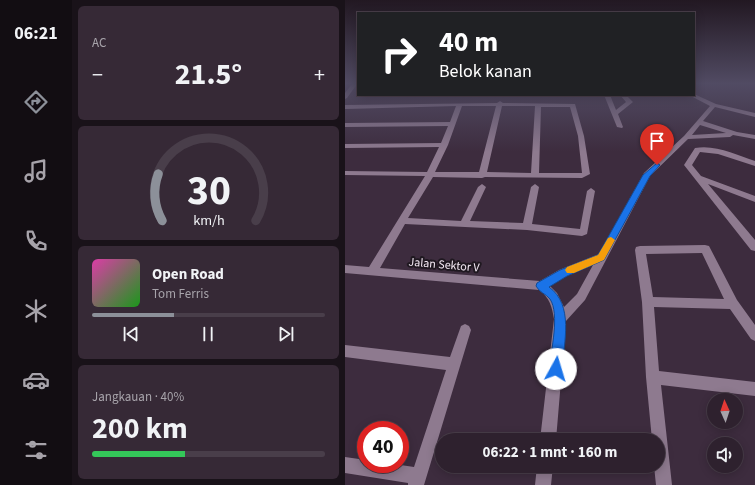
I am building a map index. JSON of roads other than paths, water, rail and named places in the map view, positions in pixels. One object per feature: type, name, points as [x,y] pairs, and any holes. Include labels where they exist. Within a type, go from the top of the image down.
[{"type":"street","points":[[345,107],[359,107]]},
{"type":"street","points":[[372,271],[430,174],[444,145],[458,107]]},
{"type":"street","points":[[482,176],[499,107]]},
{"type":"street","points":[[535,176],[538,107]]},
{"type":"street","points":[[345,173],[482,176],[582,176],[586,174],[581,136],[574,107]]},
{"type":"street","points":[[612,107],[620,127]]},
{"type":"street","points":[[615,114],[624,107]]},
{"type":"street","points":[[560,319],[581,297],[647,175],[686,137],[713,107]]},
{"type":"street","points":[[721,107],[755,115]]},
{"type":"street","points":[[699,122],[736,134]]},
{"type":"street","points":[[345,125],[452,124]]},
{"type":"street","points":[[686,137],[736,134],[755,136]]},
{"type":"street","points":[[345,146],[444,145]]},
{"type":"street","points":[[755,164],[715,151],[698,150],[688,165],[755,247]]},
{"type":"street","points":[[699,178],[755,199]]},
{"type":"street","points":[[464,224],[482,187]]},
{"type":"street","points":[[527,227],[535,187]]},
{"type":"street","points":[[403,221],[527,227],[580,233],[584,232],[591,191]]},
{"type":"street","points":[[743,233],[755,233]]},
{"type":"street","points":[[664,485],[653,377],[648,302],[640,250],[705,249],[733,304],[755,335]]},
{"type":"street","points":[[549,433],[560,319],[556,300],[550,292],[541,286],[563,273],[601,258]]},
{"type":"street","name":"Jalan Sektor V","points":[[345,269],[541,286]]},
{"type":"street","points":[[648,302],[733,304]]},
{"type":"street","points":[[345,465],[418,480],[465,330]]},
{"type":"street","points":[[345,351],[455,364]]},
{"type":"street","points":[[653,377],[755,389]]},
{"type":"street","points":[[543,485],[544,473]]}]
